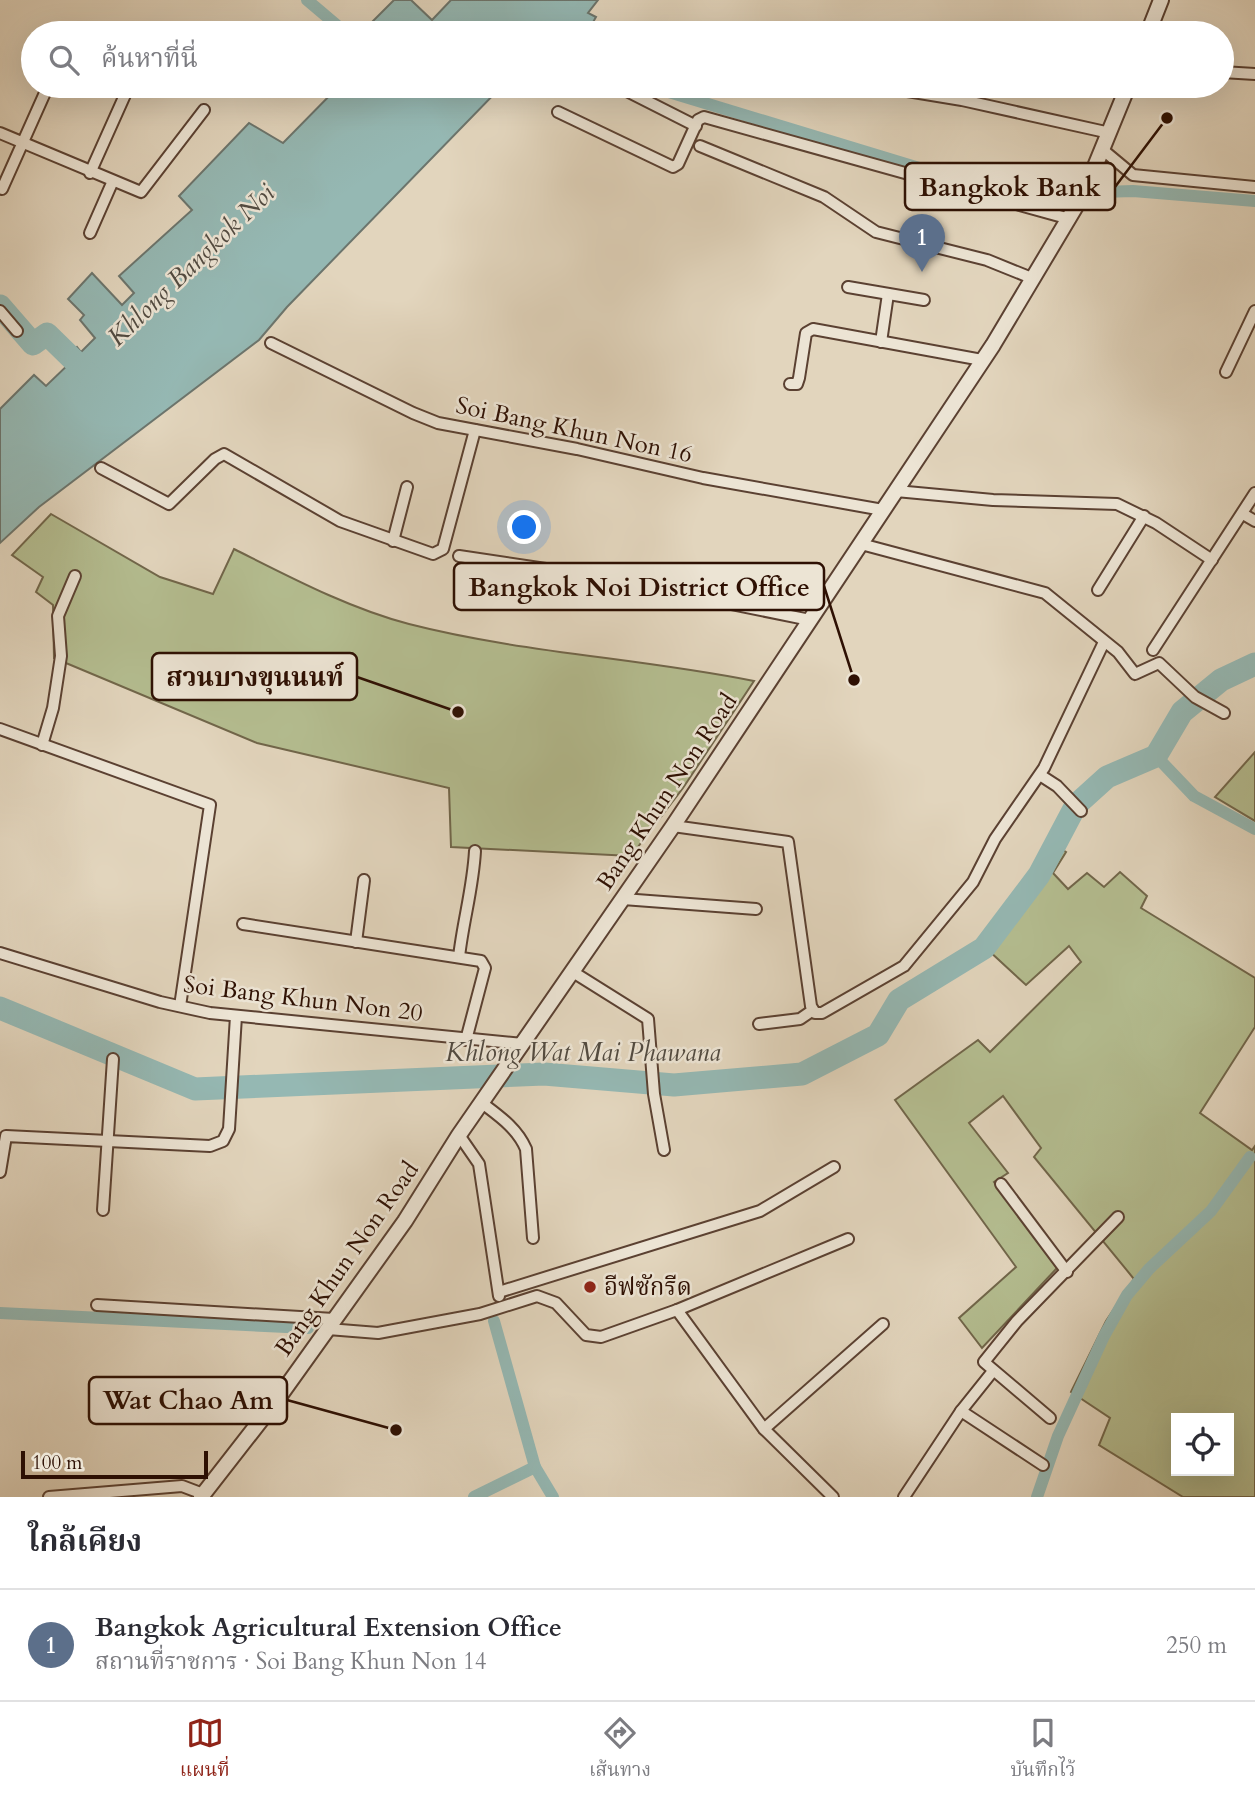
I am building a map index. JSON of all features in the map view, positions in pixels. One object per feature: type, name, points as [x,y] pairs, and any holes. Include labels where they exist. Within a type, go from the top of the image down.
[{"type":"street","points":[[1153,21],[1161,0]]},
{"type":"street","points":[[1234,73],[1255,74]]},
{"type":"street","points":[[2,189],[42,98]]},
{"type":"street","points":[[90,173],[124,98]]},
{"type":"street","points":[[641,98],[696,126]]},
{"type":"street","points":[[950,98],[1110,133]]},
{"type":"street","name":"Bang Khun Non Road","points":[[202,1496],[405,1221],[459,1135],[673,826],[896,491],[1070,219],[1093,173],[1123,98]]},
{"type":"street","points":[[0,133],[112,183],[141,192],[204,110]]},
{"type":"street","points":[[558,112],[673,167],[678,164],[696,126],[704,117],[1070,219]]},
{"type":"street","points":[[700,146],[824,197],[876,232],[987,260],[1034,279]]},
{"type":"street","points":[[1103,150],[1133,175],[1255,187]]},
{"type":"street","points":[[90,233],[112,183]]},
{"type":"street","points":[[848,287],[924,300]]},
{"type":"street","points":[[881,342],[888,294]]},
{"type":"street","points":[[1226,372],[1255,311]]},
{"type":"street","points":[[0,312],[17,331]]},
{"type":"street","points":[[790,384],[797,383],[799,378],[805,338],[809,330],[982,360]]},
{"type":"street","name":"Soi Bang Khun Non 16","points":[[271,343],[413,414],[438,423],[703,478],[883,510]]},
{"type":"street","points":[[101,468],[169,504],[215,459],[224,454],[340,521],[428,553],[438,553],[443,549],[475,430]]},
{"type":"street","points":[[393,541],[407,487]]},
{"type":"street","points":[[896,491],[993,500],[1117,504],[1144,516],[1212,560]]},
{"type":"street","points":[[1153,650],[1255,493]]},
{"type":"street","points":[[1242,514],[1255,521]]},
{"type":"street","points":[[1098,590],[1144,516]]},
{"type":"street","points":[[861,544],[1045,593],[1118,652],[1135,674],[1159,663],[1195,697],[1224,713]]},
{"type":"street","points":[[459,556],[593,576],[810,620]]},
{"type":"street","points":[[42,745],[53,708],[61,656],[58,616],[75,576]]},
{"type":"street","points":[[814,1010],[822,1013],[904,966],[973,882],[995,839],[1040,775],[1104,642]]},
{"type":"street","points":[[0,729],[210,806],[212,811],[180,1006]]},
{"type":"street","points":[[1040,775],[1057,786],[1082,811]]},
{"type":"street","points":[[673,826],[788,842],[814,1010]]},
{"type":"street","points":[[459,957],[464,911],[473,890],[475,851]]},
{"type":"street","points":[[356,943],[364,880]]},
{"type":"street","points":[[622,899],[756,909]]},
{"type":"street","points":[[243,924],[481,961],[485,968],[466,1040]]},
{"type":"street","name":"Soi Bang Khun Non 20","points":[[0,953],[180,1006],[236,1016],[523,1045]]},
{"type":"street","points":[[573,972],[648,1019],[654,1094],[664,1150]]},
{"type":"street","points":[[759,1024],[800,1019],[814,1010]]},
{"type":"street","points":[[0,1172],[6,1136],[210,1146],[223,1141],[229,1129],[236,1016]]},
{"type":"street","points":[[103,1210],[113,1059]]},
{"type":"street","points":[[482,1103],[507,1122],[522,1138],[526,1149],[533,1238]]},
{"type":"street","points":[[459,1135],[480,1164],[499,1292],[498,1309]]},
{"type":"street","points":[[499,1292],[760,1211],[834,1167]]},
{"type":"street","points":[[1001,1184],[1067,1272]]},
{"type":"street","points":[[904,1497],[1017,1321],[1118,1217]]},
{"type":"street","points":[[97,1305],[331,1324],[378,1333],[480,1314],[537,1296],[548,1297],[592,1337],[677,1310],[848,1239]]},
{"type":"street","points":[[677,1310],[764,1429],[833,1497]]},
{"type":"street","points":[[764,1429],[883,1324]]},
{"type":"street","points":[[988,1366],[1050,1418]]},
{"type":"street","points":[[961,1411],[1043,1465]]},
{"type":"street","points":[[49,1497],[182,1486],[202,1496]]},
{"type":"green space","points":[[51,514],[160,577],[213,594],[234,549],[342,601],[409,624],[495,642],[754,681],[683,788],[631,856],[451,847],[449,788],[257,743],[54,658],[53,605],[36,592],[43,577],[12,555]]},
{"type":"green space","points":[[1255,752],[1255,821],[1215,797]]},
{"type":"green space","points":[[1050,842],[1066,852],[1053,873],[1068,889],[1087,873],[1104,887],[1120,872],[1147,896],[1141,908],[1255,978],[1255,1027],[1200,1113],[1252,1150],[1255,1146],[1255,1497],[1183,1497],[1099,1445],[1110,1418],[1071,1392],[1106,1321],[1134,1279],[1034,1157],[1041,1148],[1003,1096],[969,1123],[1008,1173],[994,1182],[1057,1268],[982,1348],[959,1318],[1016,1267],[895,1100],[978,1040],[990,1052],[1081,962],[1069,946],[1026,985],[987,949]]},
{"type":"water","points":[[394,0],[411,0],[432,20],[451,0],[598,0],[588,13],[596,17],[594,21],[373,21]]},
{"type":"water","name":"Khlong Bangkok Noi","points":[[327,98],[490,98],[287,307],[259,340],[39,507],[0,543],[0,409],[34,375],[46,386],[73,360],[69,356],[77,347],[81,352],[95,338],[80,320],[84,315],[68,299],[92,273],[122,305],[134,293],[119,276],[192,210],[179,196],[249,123],[283,143]]},
{"type":"waterway","points":[[307,0],[332,21]]},
{"type":"waterway","points":[[689,98],[1008,195],[1133,191],[1255,201]]},
{"type":"waterway","points":[[0,306],[33,344],[47,334],[91,377]]},
{"type":"waterway","name":"Khlong Wat Mai Phawana","points":[[0,1008],[195,1089],[544,1074],[674,1085],[802,1074],[878,1035],[899,1000],[984,948],[1039,875],[1076,805],[1107,777],[1156,756],[1182,712],[1221,680],[1255,664]]},
{"type":"waterway","points":[[1156,756],[1194,796],[1255,829]]},
{"type":"waterway","points":[[1037,1497],[1058,1436],[1104,1336],[1127,1295],[1149,1269],[1211,1211],[1250,1157]]},
{"type":"waterway","points":[[0,1313],[308,1328]]},
{"type":"waterway","points":[[494,1321],[535,1467],[553,1497]]},
{"type":"waterway","points":[[474,1497],[535,1467]]},
{"type":"place","name":"Bangkok Bank","points":[[1167,118]]},
{"type":"place","name":"Bangkok Agricultural Extension Office","points":[[922,272]]},
{"type":"place","name":"Bangkok Noi District Office","points":[[854,680]]},
{"type":"place","name":"สวนบางขุนนนท์","points":[[458,712]]},
{"type":"place","name":"อีฟซักรีด","points":[[590,1287]]},
{"type":"place","name":"Wat Chao Am","points":[[396,1430]]}]
